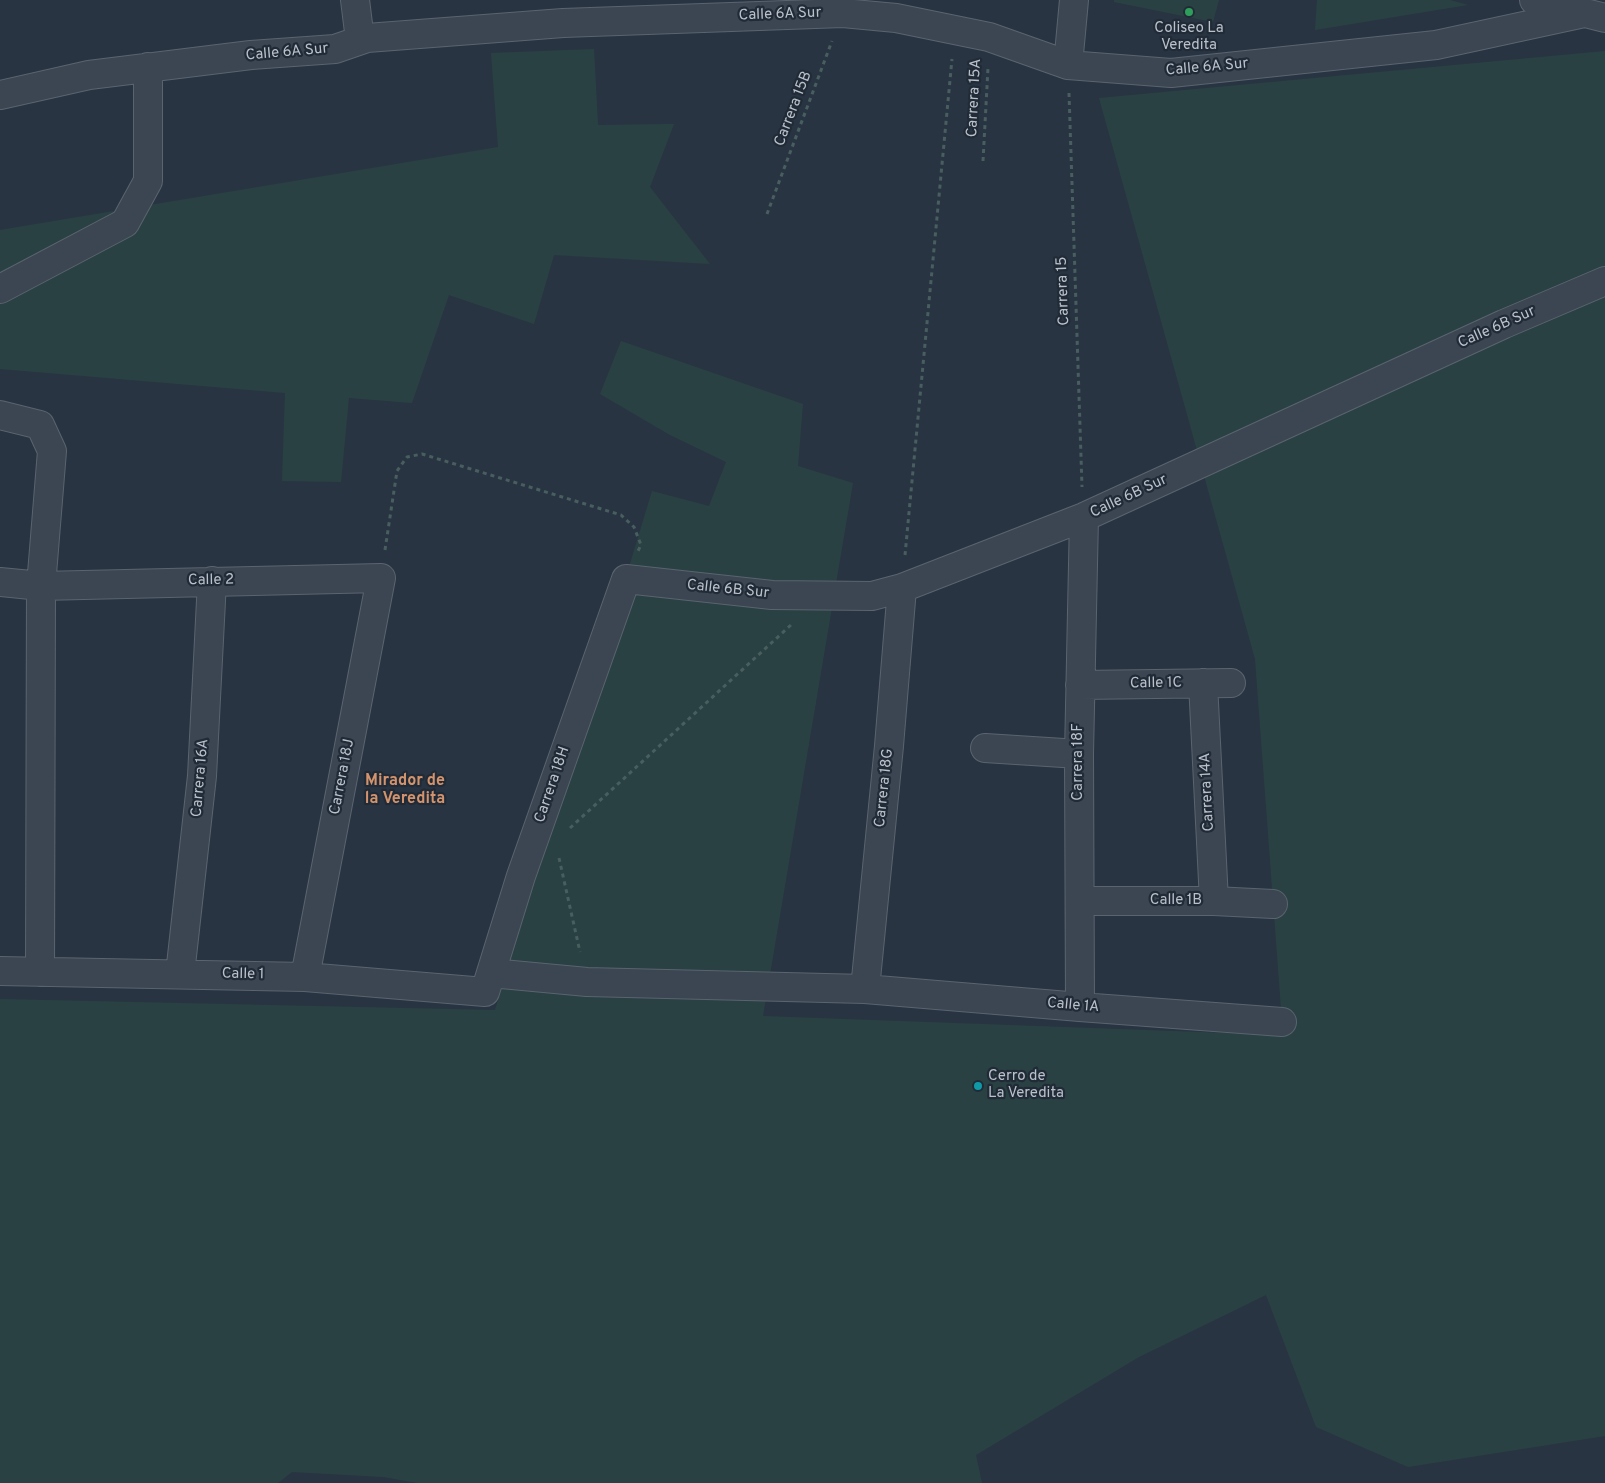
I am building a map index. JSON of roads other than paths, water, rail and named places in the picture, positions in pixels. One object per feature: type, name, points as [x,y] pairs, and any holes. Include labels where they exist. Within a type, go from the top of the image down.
[{"type":"street","points":[[355,0],[360,40]]},
{"type":"street","points":[[1068,64],[1074,0]]},
{"type":"street","points":[[1534,0],[1592,10]]},
{"type":"street","name":"Calle 6A Sur","points":[[0,95],[90,75],[148,67],[251,55],[335,49],[367,38],[563,23],[843,13],[896,18],[989,37],[1068,64],[1170,73],[1436,45],[1592,10]]},
{"type":"street","points":[[0,288],[125,223],[148,181],[148,67]]},
{"type":"street","name":"Calle 6B Sur","points":[[626,578],[772,595],[822,597],[872,596],[902,588],[1084,517],[1504,324],[1605,281]]},
{"type":"street","points":[[0,415],[40,425],[52,451],[41,586],[40,972]]},
{"type":"street","name":"Carrera 18F","points":[[1080,1007],[1079,754],[1084,517]]},
{"type":"street","name":"Calle 2","points":[[0,582],[41,586],[381,578]]},
{"type":"street","name":"Carrera 18J","points":[[305,976],[381,578]]},
{"type":"street","name":"Carrera 18H","points":[[488,983],[521,876],[626,578]]},
{"type":"street","name":"Carrera 16A","points":[[180,974],[202,776],[212,581]]},
{"type":"street","name":"Carrera 18G","points":[[865,988],[889,746],[902,588]]},
{"type":"street","name":"Carrera 14A","points":[[1203,683],[1214,901]]},
{"type":"street","name":"Calle 1C","points":[[1080,685],[1231,683]]},
{"type":"street","points":[[985,748],[1079,754]]},
{"type":"street","name":"Calle 1B","points":[[1080,901],[1214,901],[1273,904]]},
{"type":"street","name":"Calle 1","points":[[0,971],[305,976],[488,983],[587,982]]},
{"type":"street","name":"Calle 1A","points":[[587,982],[865,988],[1282,1022]]},
{"type":"place","name":"Coliseo La Veredita","points":[[1189,12]]},
{"type":"place","name":"Cerro de La Veredita","points":[[978,1086]]},
{"type":"district","name":"Mirador de la Veredita","points":[[405,791]]}]
